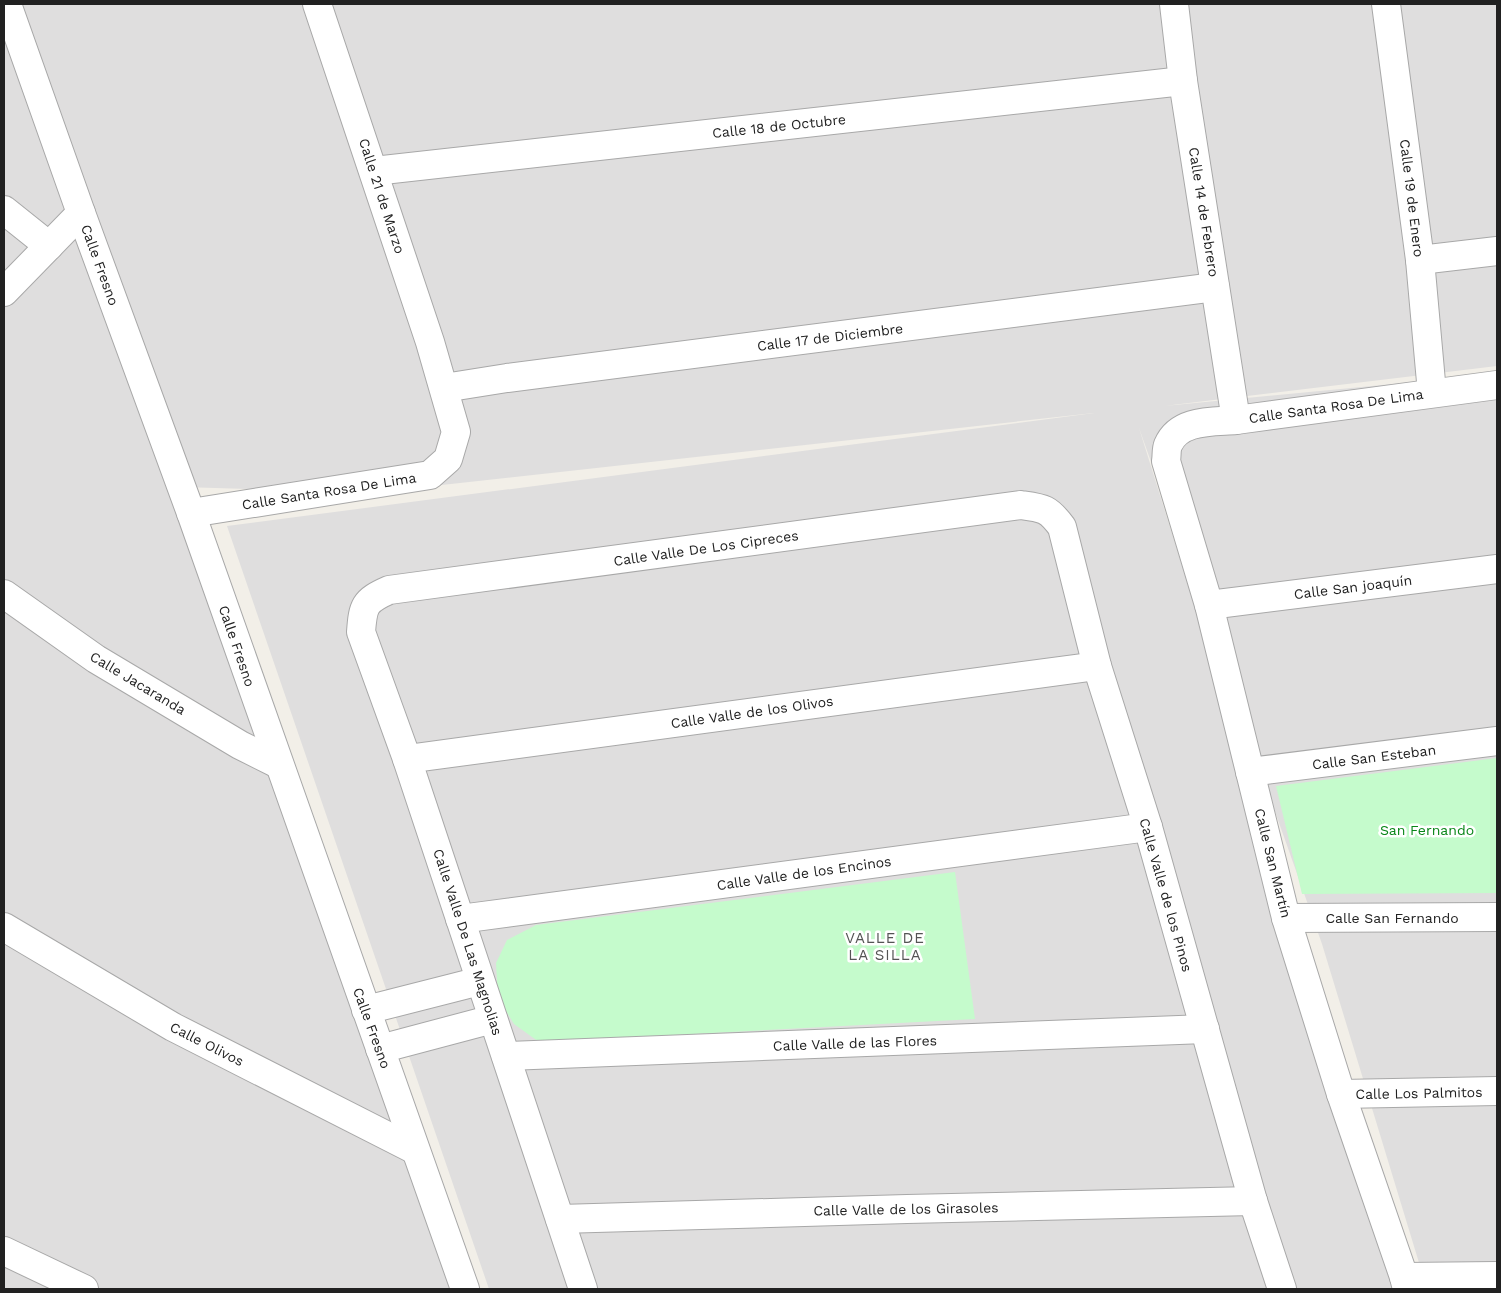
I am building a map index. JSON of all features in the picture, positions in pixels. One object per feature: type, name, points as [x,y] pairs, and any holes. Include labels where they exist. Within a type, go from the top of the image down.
[{"type":"street","name":"Calle Fresno","points":[[6,4],[191,513],[278,764],[465,1289]]},
{"type":"street","name":"Calle 21 de Marzo","points":[[317,4],[374,171],[444,388]]},
{"type":"street","name":"Calle 14 de Febrero","points":[[1174,4],[1183,81],[1236,420]]},
{"type":"street","name":"Calle 19 de Enero","points":[[1386,4],[1420,260],[1432,393]]},
{"type":"street","name":"Calle 18 de Octubre","points":[[374,171],[1183,81]]},
{"type":"street","points":[[4,210],[49,246]]},
{"type":"street","points":[[4,292],[81,213]]},
{"type":"street","points":[[1420,260],[1497,251]]},
{"type":"street","name":"Calle 17 de Diciembre","points":[[444,388],[507,378],[1215,287]]},
{"type":"street","name":"Calle Santa Rosa De Lima","points":[[1176,433],[1195,423],[1236,420],[1497,385]]},
{"type":"street","name":"Calle Santa Rosa De Lima","points":[[191,513],[430,475],[448,460],[456,432],[444,388]]},
{"type":"street","name":"Calle San Martín","points":[[1176,433],[1168,446],[1166,461],[1209,605],[1286,918],[1341,1094],[1406,1283]]},
{"type":"street","name":"Calle Valle De Los Cipreces","points":[[372,597],[389,590],[1021,505],[1041,508]]},
{"type":"street","name":"Calle Valle de los Pinos","points":[[1041,508],[1052,514],[1062,527],[1097,666],[1148,827],[1253,1201],[1282,1289]]},
{"type":"street","name":"Calle San joaquín","points":[[1209,605],[1497,569]]},
{"type":"street","name":"Calle Jacaranda","points":[[4,594],[96,659],[240,745],[278,764]]},
{"type":"street","name":"Calle Valle De Las Magnolias","points":[[372,597],[362,612],[361,632],[407,759],[583,1289]]},
{"type":"street","name":"Calle Valle de los Olivos","points":[[407,759],[1097,666]]},
{"type":"street","name":"Calle San Esteban","points":[[1250,772],[1497,741]]},
{"type":"street","name":"Calle Valle de los Encinos","points":[[460,919],[1148,827]]},
{"type":"street","name":"Calle San Fernando","points":[[1286,918],[1497,917]]},
{"type":"street","name":"Calle Olivos","points":[[4,927],[173,1027],[415,1150]]},
{"type":"street","points":[[366,1010],[480,981]]},
{"type":"street","points":[[380,1049],[493,1019]]},
{"type":"street","name":"Calle Valle de las Flores","points":[[506,1056],[1205,1029]]},
{"type":"street","name":"Calle Los Palmitos","points":[[1341,1094],[1497,1091]]},
{"type":"street","name":"Calle Valle de los Girasoles","points":[[560,1219],[1253,1201]]},
{"type":"street","points":[[4,1251],[84,1289]]},
{"type":"street","points":[[1406,1283],[1497,1276]]},
{"type":"shaded area","points":[[4,4],[1497,4],[1497,366],[1164,406],[1497,374],[1497,1289],[1427,1289],[1322,944],[1139,428],[1408,1289],[489,1289],[227,526],[1094,413],[369,493],[182,487],[469,1289],[4,1289]]},
{"type":"green space","name":"San Fernando","points":[[1497,758],[1497,893],[1302,894],[1276,786]]},
{"type":"green space","points":[[955,872],[975,1019],[539,1042],[514,1024],[498,998],[496,963],[507,940],[536,925]]},
{"type":"district","name":"VALLE DE LA SILLA","points":[[885,946]]}]
